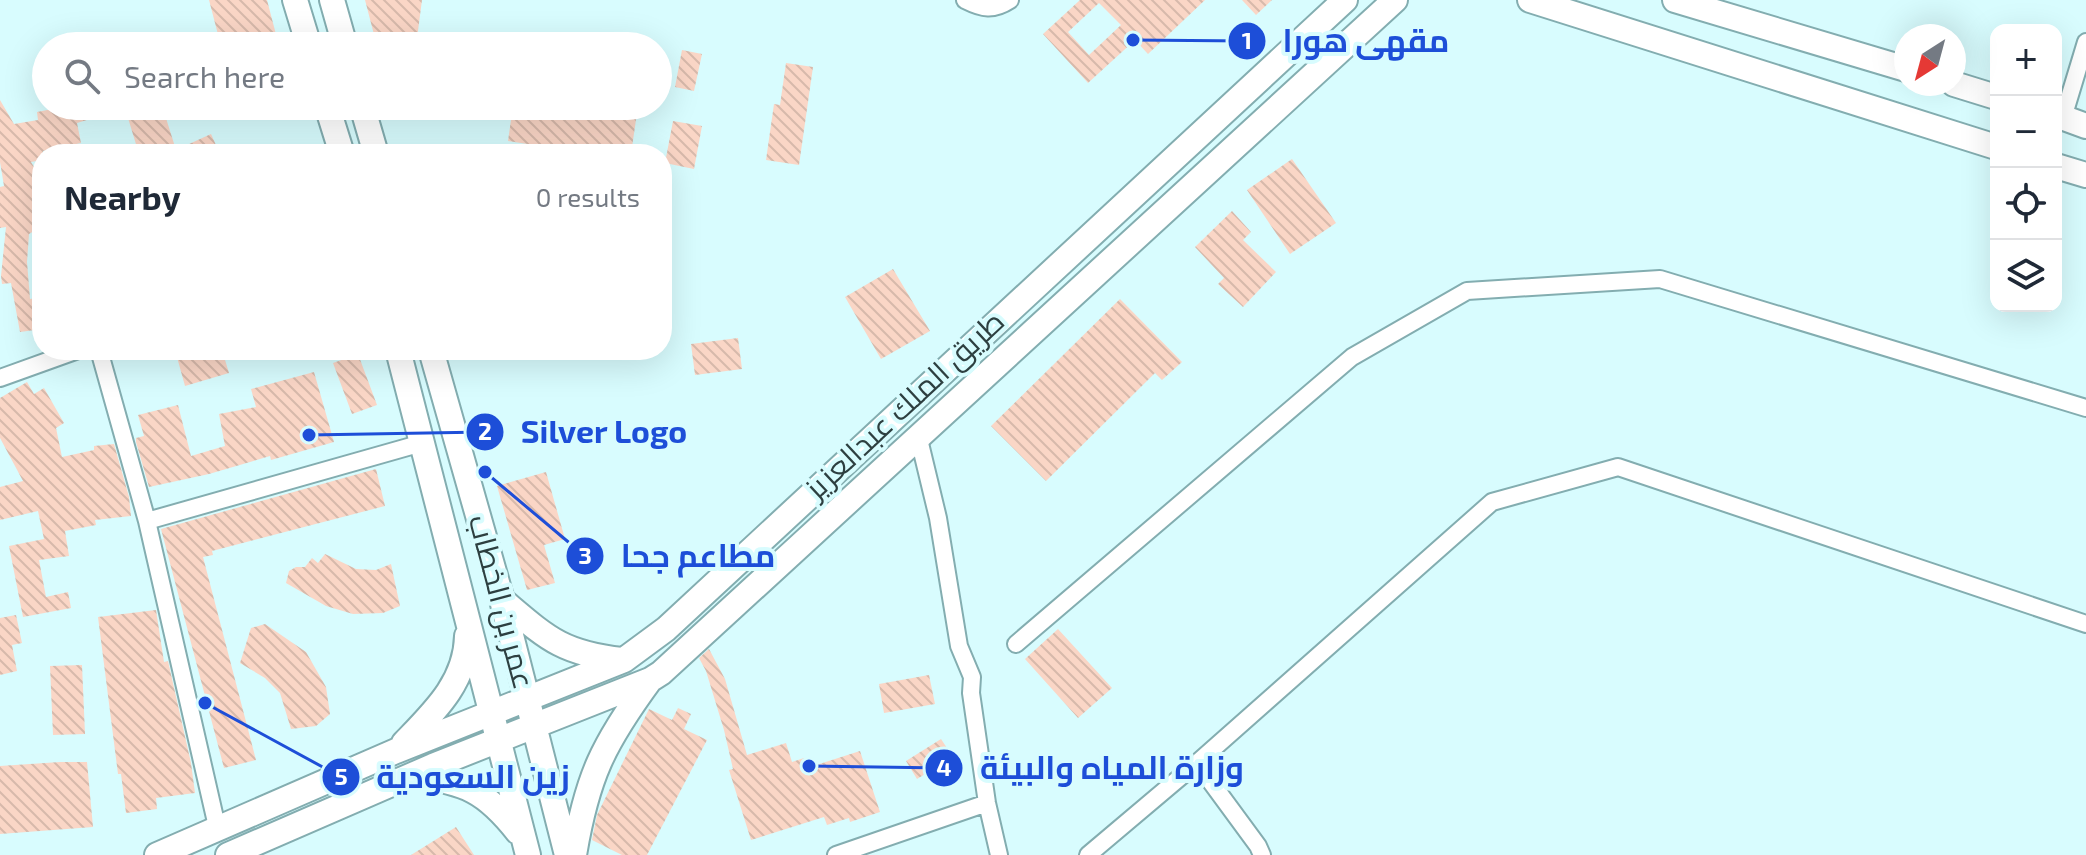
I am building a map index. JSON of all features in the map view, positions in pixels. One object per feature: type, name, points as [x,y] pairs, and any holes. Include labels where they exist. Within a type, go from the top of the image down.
[{"type":"main road","points":[[295,0],[305,32]]},
{"type":"main road","points":[[332,0],[341,32]]},
{"type":"main road","name":"طريق الملك عبدالعزيز","points":[[157,855],[396,751],[624,660],[666,629],[1345,0]]},
{"type":"main road","name":"طريق الملك عبدالعزيز","points":[[228,855],[412,775],[650,680],[675,662],[918,435],[1395,0]]},
{"type":"main road","points":[[1530,0],[1990,145]]},
{"type":"main road","points":[[1675,0],[1894,65]]},
{"type":"main road","points":[[1966,88],[1993,96]]},
{"type":"main road","points":[[331,120],[339,144]]},
{"type":"main road","points":[[366,120],[373,144]]},
{"type":"main road","points":[[2062,168],[2086,175]]},
{"type":"main road","name":"عمر بن الخطاب","points":[[401,360],[525,846]]},
{"type":"main road","name":"عمر بن الخطاب","points":[[434,360],[502,600],[567,855]]},
{"type":"main road","points":[[502,600],[566,649],[624,660]]},
{"type":"main road","points":[[396,751],[451,690],[466,653],[467,618]]},
{"type":"main road","points":[[574,855],[595,767],[616,728],[650,680]]},
{"type":"main road","points":[[412,775],[447,780],[487,797],[525,846]]},
{"type":"street","points":[[965,0],[982,8],[997,9],[1010,0]]},
{"type":"street","points":[[2068,119],[2086,42]]},
{"type":"street","points":[[1016,644],[1352,357],[1467,291],[1660,279],[2086,408]]},
{"type":"street","points":[[0,376],[48,360]]},
{"type":"street","points":[[102,360],[147,521],[218,831]]},
{"type":"street","points":[[918,435],[938,518],[959,646],[972,677],[971,693],[987,803],[999,855]]},
{"type":"street","points":[[147,521],[422,443]]},
{"type":"street","points":[[1088,855],[1197,763],[1492,502],[1618,467],[2086,624]]},
{"type":"street","points":[[1197,763],[1262,855]]},
{"type":"street","points":[[836,855],[987,803]]},
{"type":"building","points":[[209,0],[267,0],[275,32],[217,32]]},
{"type":"building","points":[[365,0],[422,0],[418,32],[373,32]]},
{"type":"building","points":[[1080,0],[1205,0],[1148,54],[1135,40],[1088,83],[1043,34]],"holes":[[[1099,3],[1121,25],[1089,55],[1068,32]]]},
{"type":"building","points":[[1242,0],[1272,0],[1256,15]]},
{"type":"building","points":[[682,50],[702,54],[694,91],[675,87]]},
{"type":"building","points":[[786,63],[813,67],[799,165],[766,160],[774,104],[780,105]]},
{"type":"building","points":[[0,100],[14,124],[38,120],[87,120],[77,123],[81,143],[32,144],[32,232],[29,234],[27,262],[32,330],[20,332],[11,283],[2,284],[6,227],[0,228],[0,187],[4,186],[0,162]]},
{"type":"building","points":[[129,120],[167,120],[174,144],[136,144]]},
{"type":"building","points":[[511,120],[636,120],[632,144],[527,144],[508,141]]},
{"type":"building","points":[[673,121],[702,126],[694,169],[672,164],[672,144],[669,144]]},
{"type":"building","points":[[211,134],[216,144],[189,144]]},
{"type":"building","points":[[1292,159],[1336,223],[1290,254],[1247,190]]},
{"type":"building","points":[[1232,211],[1251,232],[1243,240],[1276,272],[1243,307],[1218,284],[1224,278],[1195,247]]},
{"type":"building","points":[[893,269],[930,331],[881,359],[845,297]]},
{"type":"building","points":[[1120,299],[1182,362],[1162,380],[1155,373],[1046,481],[991,426]]},
{"type":"building","points":[[738,338],[742,369],[695,375],[691,344]]},
{"type":"building","points":[[178,360],[225,360],[229,373],[185,386]]},
{"type":"building","points":[[360,360],[377,405],[352,414],[333,363]]},
{"type":"building","points":[[314,372],[334,442],[271,460],[270,456],[149,487],[136,442],[136,438],[144,436],[138,415],[178,405],[191,456],[225,446],[219,414],[256,407],[251,389]]},
{"type":"building","points":[[27,382],[34,394],[44,388],[64,423],[56,428],[62,457],[94,450],[94,446],[114,444],[129,497],[131,516],[95,520],[96,525],[65,531],[69,556],[39,560],[46,597],[68,592],[71,608],[23,617],[9,546],[44,539],[38,511],[0,520],[0,487],[23,481],[0,438],[0,398]]},
{"type":"building","points":[[376,469],[385,506],[212,551],[213,555],[203,557],[256,760],[224,768],[161,529]]},
{"type":"building","points":[[546,472],[565,539],[544,545],[555,583],[527,590],[497,486]]},
{"type":"building","points":[[325,554],[356,569],[376,570],[391,564],[400,606],[383,613],[353,614],[326,606],[286,583],[289,571],[305,567],[312,558],[318,563]]},
{"type":"building","points":[[156,610],[164,662],[168,661],[195,793],[156,798],[157,809],[126,813],[121,774],[118,774],[98,617]]},
{"type":"building","points":[[16,615],[22,643],[12,645],[17,671],[0,675],[0,618]]},
{"type":"building","points":[[265,624],[306,652],[326,687],[330,714],[316,726],[291,729],[280,693],[265,678],[240,663],[251,628]]},
{"type":"building","points":[[1058,629],[1112,688],[1078,718],[1025,659]]},
{"type":"building","points":[[709,649],[725,679],[747,755],[786,743],[792,762],[804,758],[807,768],[860,751],[880,812],[850,822],[849,818],[827,825],[824,817],[751,840],[729,770],[733,769],[724,730],[699,658]]},
{"type":"building","points":[[82,665],[85,734],[53,735],[50,666]]},
{"type":"building","points":[[929,675],[935,704],[884,713],[879,684]]},
{"type":"building","points":[[678,708],[691,714],[684,729],[707,740],[647,855],[622,855],[592,840],[597,815],[649,709],[672,720]]},
{"type":"building","points":[[941,739],[953,757],[917,779],[906,761]]},
{"type":"building","points":[[87,762],[93,827],[0,834],[0,766]]},
{"type":"building","points":[[456,827],[474,855],[411,855]]},
{"type":"place","name":"مقهى هورا","points":[[1133,40]]},
{"type":"place","name":"Silver Logo","points":[[309,435]]},
{"type":"place","name":"مطاعم جحا","points":[[485,472]]},
{"type":"place","name":"زين السعودية","points":[[205,703]]},
{"type":"place","name":"وزارة المياه والبيئة","points":[[809,766]]}]
